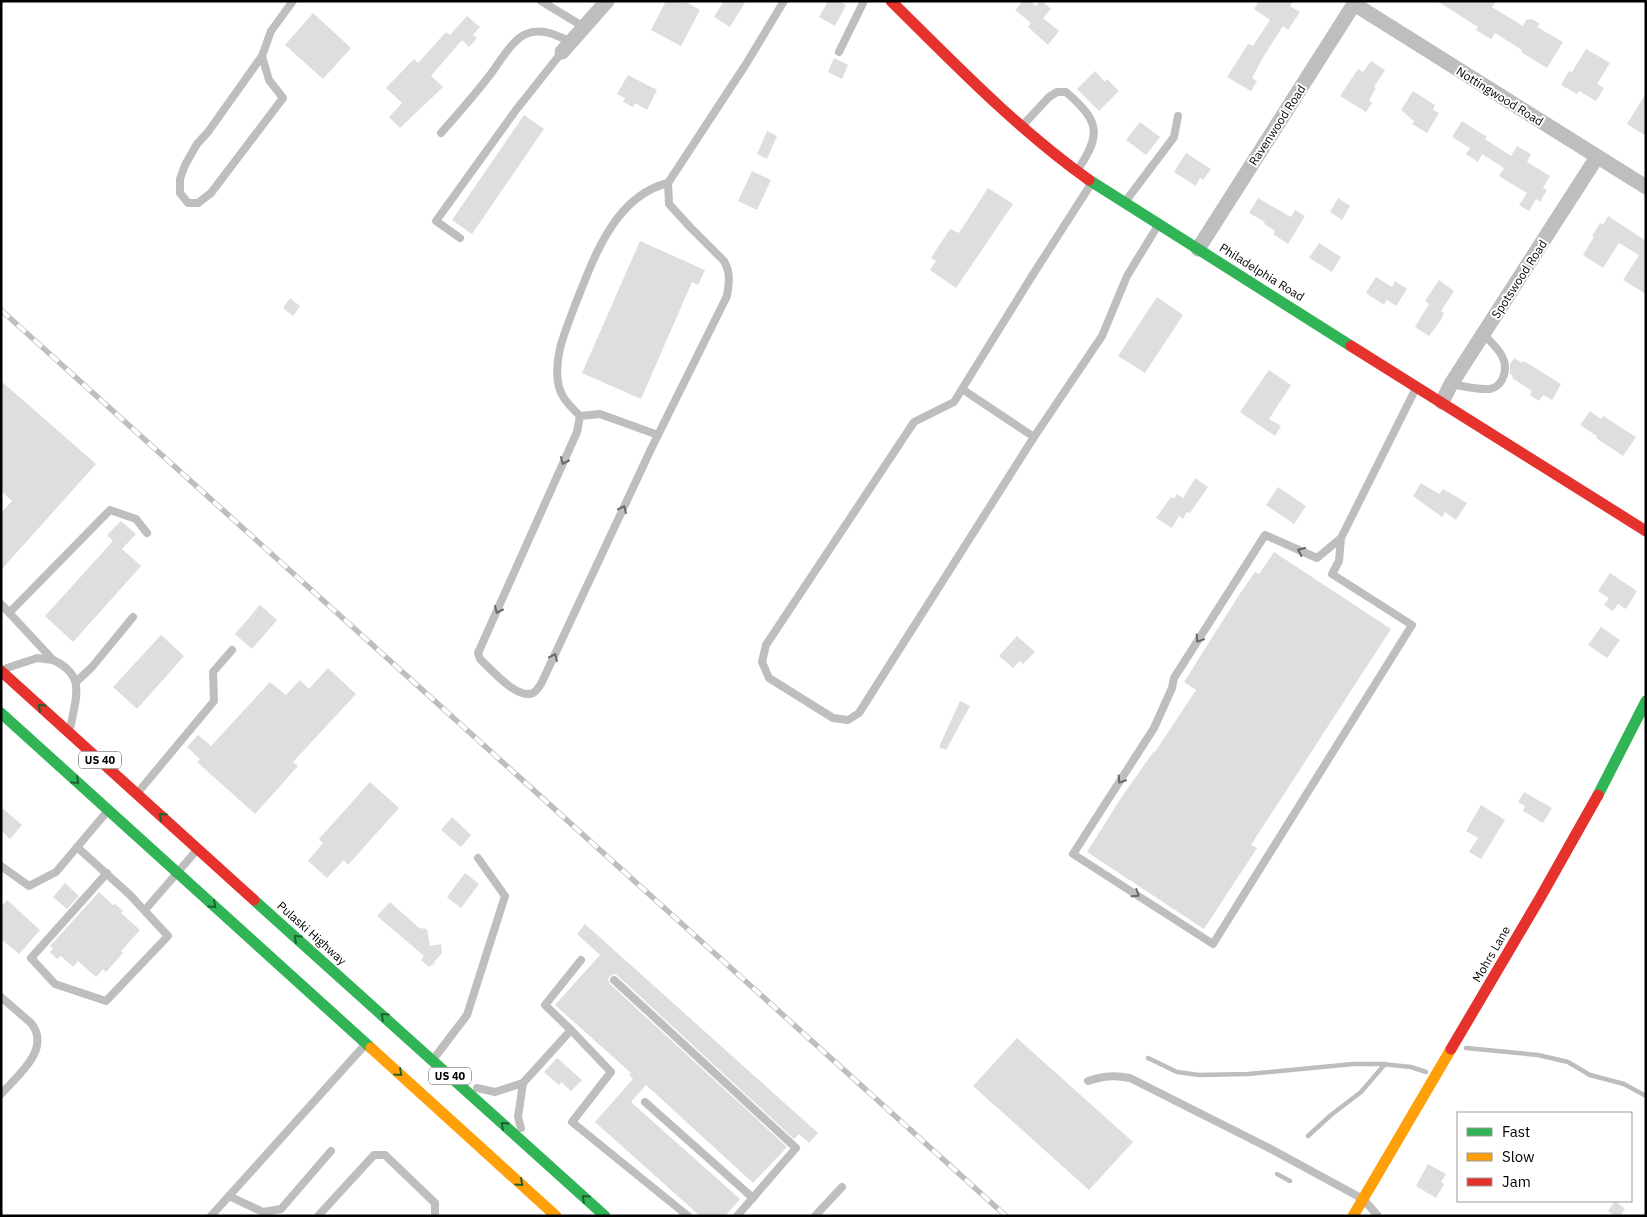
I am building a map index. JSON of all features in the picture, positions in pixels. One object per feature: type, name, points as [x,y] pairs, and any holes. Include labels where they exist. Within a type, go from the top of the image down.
[{"type":"main road","name":"Philadelphia Road","points":[[890,1],[992,100],[1057,157],[1092,182],[1124,204],[1646,531]]},
{"type":"main road","name":"Pulaski Highway","points":[[1,671],[605,1216]]},
{"type":"main road","name":"Mohrs Lane","points":[[1353,1216],[1549,882],[1595,801],[1646,701]]},
{"type":"main road","name":"US 40","points":[[1,713],[556,1216]]},
{"type":"street","points":[[566,47],[607,1]]},
{"type":"street","name":"Nottingwood Road","points":[[1355,3],[1646,187]]},
{"type":"street","name":"Ravenwood Road","points":[[1198,249],[1355,3]]},
{"type":"street","name":"Spotswood Road","points":[[1442,402],[1451,384],[1597,157]]},
{"type":"lane","points":[[262,56],[269,80],[283,98],[211,193],[198,203],[188,203],[180,193],[180,179],[185,164],[197,144],[208,132],[262,56],[271,31],[293,1]]},
{"type":"lane","points":[[541,1],[584,27]]},
{"type":"lane","points":[[580,416],[577,432],[478,653],[480,659],[516,692],[534,693],[541,684],[652,447],[727,296],[730,278],[728,268],[724,261],[669,204],[668,183],[746,64],[784,1]]},
{"type":"lane","points":[[839,52],[864,1]]},
{"type":"lane","points":[[440,133],[487,80],[515,43],[526,34],[539,32],[554,35],[566,47],[516,110],[436,221],[460,238]]},
{"type":"lane","points":[[1022,126],[1049,98],[1057,92],[1066,92],[1082,106],[1092,120],[1094,131],[1090,152],[1077,171]]},
{"type":"lane","points":[[1124,204],[1174,137],[1178,116]]},
{"type":"lane","points":[[1092,182],[954,402],[914,422],[766,645],[762,662],[769,678],[833,718],[848,720],[859,712],[1034,437],[1102,336],[1127,276],[1158,225]]},
{"type":"lane","points":[[580,416],[564,400],[558,382],[559,348],[592,261],[606,234],[632,203],[654,186],[668,183]]},
{"type":"lane","points":[[1451,384],[1491,389],[1498,386],[1503,379],[1506,366],[1504,358],[1483,334]]},
{"type":"lane","points":[[1340,538],[1339,561],[1332,574],[1412,625],[1213,944],[1073,854],[1154,728],[1172,688],[1174,678],[1265,535],[1317,558],[1340,538],[1417,386]]},
{"type":"lane","points":[[962,389],[1034,437]]},
{"type":"lane","points":[[580,416],[600,414],[658,435]]},
{"type":"lane","points":[[9,613],[110,510],[136,519],[147,534]]},
{"type":"lane","points":[[1,604],[53,660]]},
{"type":"lane","points":[[76,682],[133,617]]},
{"type":"lane","points":[[137,794],[214,701],[213,672],[232,650]]},
{"type":"lane","points":[[1,671],[37,658],[53,660],[64,665],[72,673],[76,682],[76,696],[70,732]]},
{"type":"lane","points":[[1,866],[28,886],[56,872],[108,810]]},
{"type":"lane","points":[[77,847],[106,873],[145,910],[168,936],[106,1000],[55,984],[30,958],[106,873]]},
{"type":"lane","points":[[145,910],[198,848]]},
{"type":"lane","points":[[433,1060],[467,1015],[505,896],[478,858]]},
{"type":"lane","points":[[581,960],[545,1005],[611,1072],[572,1122],[688,1216]]},
{"type":"lane","points":[[614,980],[796,1148],[737,1216]]},
{"type":"lane","points":[[1,997],[31,1023],[35,1028],[38,1038],[33,1058],[1,1094]]},
{"type":"lane","points":[[460,1085],[495,1092],[523,1083],[571,1030]]},
{"type":"lane","points":[[211,1216],[366,1044]]},
{"type":"lane","points":[[1088,1081],[1102,1076],[1116,1075],[1130,1078],[1269,1148],[1363,1199],[1378,1216]]},
{"type":"lane","points":[[523,1083],[518,1117],[525,1144]]},
{"type":"lane","points":[[645,1102],[753,1198]]},
{"type":"lane","points":[[229,1196],[264,1212],[281,1209],[331,1151]]},
{"type":"lane","points":[[318,1216],[374,1155],[385,1155],[435,1203],[435,1216]]},
{"type":"lane","points":[[815,1216],[842,1187]]},
{"type":"building","points":[[666,1],[684,1],[700,10],[681,46],[651,30]]},
{"type":"building","points":[[724,1],[746,1],[730,27],[714,17]]},
{"type":"building","points":[[828,1],[839,1],[846,5],[835,26],[819,17]]},
{"type":"building","points":[[1023,1],[1030,1],[1036,6],[1042,1],[1051,9],[1043,18],[1059,31],[1048,45],[1028,27],[1031,23],[1015,10]]},
{"type":"building","points":[[1259,1],[1293,1],[1290,6],[1300,12],[1288,30],[1283,26],[1265,54],[1252,78],[1257,81],[1251,91],[1227,77],[1248,44],[1253,46],[1270,20],[1254,9]]},
{"type":"building","points":[[1437,1],[1496,1],[1492,7],[1523,26],[1526,20],[1532,19],[1540,24],[1537,27],[1563,42],[1547,68],[1495,33],[1491,39],[1476,30],[1478,27]]},
{"type":"building","points":[[313,13],[351,48],[323,79],[285,45]]},
{"type":"building","points":[[467,16],[480,27],[473,35],[477,38],[469,47],[462,40],[431,76],[443,87],[400,128],[389,117],[402,103],[386,88],[414,59],[418,63],[446,32],[450,35]]},
{"type":"building","points":[[1586,49],[1610,63],[1597,84],[1604,88],[1596,101],[1579,91],[1577,94],[1561,85],[1569,71],[1572,72]]},
{"type":"building","points":[[834,58],[848,65],[842,79],[828,72]]},
{"type":"building","points":[[1371,61],[1385,70],[1374,87],[1376,88],[1369,100],[1372,103],[1366,112],[1340,96],[1358,69],[1363,72]]},
{"type":"building","points":[[1095,71],[1105,82],[1107,79],[1119,91],[1099,111],[1077,89]]},
{"type":"building","points":[[628,75],[657,90],[647,110],[635,103],[633,107],[623,102],[625,98],[617,94]]},
{"type":"building","points":[[1413,91],[1435,105],[1433,110],[1439,113],[1427,133],[1412,124],[1414,121],[1401,110]]},
{"type":"building","points":[[1646,93],[1646,136],[1627,124]]},
{"type":"building","points":[[524,115],[544,129],[472,234],[452,220]]},
{"type":"building","points":[[1462,121],[1487,137],[1485,139],[1511,156],[1517,146],[1531,154],[1527,162],[1550,176],[1543,188],[1547,190],[1540,202],[1536,199],[1529,211],[1519,205],[1527,193],[1499,176],[1504,168],[1482,154],[1478,162],[1466,154],[1470,148],[1452,137]]},
{"type":"building","points":[[1140,122],[1160,137],[1146,155],[1126,140]]},
{"type":"building","points":[[767,131],[777,136],[767,159],[757,154]]},
{"type":"building","points":[[1186,153],[1211,169],[1203,180],[1200,178],[1196,186],[1174,172]]},
{"type":"building","points":[[752,171],[771,180],[757,210],[738,201]]},
{"type":"building","points":[[988,188],[1013,204],[956,288],[930,270],[936,261],[931,258],[950,229],[959,233]]},
{"type":"building","points":[[1258,198],[1291,217],[1295,210],[1305,216],[1288,244],[1273,234],[1275,231],[1264,224],[1265,222],[1249,213]]},
{"type":"building","points":[[1338,198],[1350,206],[1342,220],[1330,212]]},
{"type":"building","points":[[1608,216],[1646,241],[1646,294],[1623,280],[1639,255],[1619,243],[1603,268],[1583,255],[1600,223],[1603,225]]},
{"type":"building","points":[[640,241],[705,270],[698,285],[692,282],[641,399],[582,373]]},
{"type":"building","points":[[1319,243],[1341,257],[1332,272],[1309,258]]},
{"type":"building","points":[[1376,277],[1392,287],[1395,281],[1407,289],[1396,306],[1387,300],[1384,305],[1366,293]]},
{"type":"building","points":[[1439,280],[1454,291],[1441,311],[1444,313],[1441,320],[1429,336],[1415,327],[1429,304],[1425,301]]},
{"type":"building","points":[[1157,297],[1183,315],[1145,373],[1118,356]]},
{"type":"building","points":[[290,298],[300,306],[293,316],[283,308]]},
{"type":"building","points":[[1514,358],[1522,363],[1523,361],[1529,364],[1561,384],[1552,400],[1543,395],[1539,401],[1530,395],[1532,391],[1512,378],[1510,364]]},
{"type":"building","points":[[1269,370],[1291,385],[1269,419],[1281,426],[1275,436],[1240,412]]},
{"type":"building","points":[[1,381],[96,464],[1,570],[1,513],[12,501],[1,491]]},
{"type":"building","points":[[1590,411],[1601,419],[1603,416],[1636,437],[1623,456],[1580,425]]},
{"type":"building","points":[[1195,478],[1208,487],[1190,513],[1187,512],[1183,519],[1179,516],[1172,528],[1156,518],[1171,497],[1174,499],[1177,494],[1183,498]]},
{"type":"building","points":[[1421,483],[1439,494],[1443,489],[1467,503],[1456,520],[1445,512],[1442,517],[1413,496]]},
{"type":"building","points":[[1278,487],[1306,506],[1294,524],[1266,505]]},
{"type":"building","points":[[121,521],[136,534],[122,549],[141,566],[73,642],[45,616],[113,541],[107,535]]},
{"type":"building","points":[[1274,552],[1391,629],[1251,845],[1257,848],[1204,929],[1087,852],[1121,798],[1155,752],[1196,690],[1184,682],[1241,592],[1255,572],[1259,574]]},
{"type":"building","points":[[1610,573],[1637,591],[1626,609],[1618,604],[1613,611],[1604,605],[1609,598],[1598,591]]},
{"type":"building","points":[[260,605],[277,620],[252,649],[235,634]]},
{"type":"building","points":[[1601,627],[1620,640],[1607,658],[1588,645]]},
{"type":"building","points":[[161,635],[184,656],[137,709],[113,687]]},
{"type":"building","points":[[1017,636],[1035,652],[1023,664],[1020,661],[1013,668],[999,656]]},
{"type":"building","points":[[328,668],[356,694],[293,762],[298,766],[255,814],[197,762],[200,759],[187,747],[198,735],[211,746],[270,682],[286,695],[300,680],[309,689]]},
{"type":"building","points":[[960,701],[970,706],[946,750],[939,747]]},
{"type":"building","points":[[370,782],[399,808],[348,865],[344,860],[327,878],[308,861],[323,843],[319,839]]},
{"type":"building","points":[[1524,792],[1552,808],[1543,823],[1523,811],[1525,806],[1518,802]]},
{"type":"building","points":[[1481,805],[1505,820],[1481,859],[1469,852],[1478,838],[1466,831]]},
{"type":"building","points":[[1,807],[22,825],[10,839],[1,830]]},
{"type":"building","points":[[452,817],[471,835],[461,847],[441,830]]},
{"type":"building","points":[[465,873],[479,884],[461,908],[447,897]]},
{"type":"building","points":[[65,883],[79,896],[67,909],[53,897]]},
{"type":"building","points":[[99,892],[113,905],[115,904],[123,911],[121,913],[140,930],[121,951],[123,953],[106,972],[103,969],[96,977],[78,961],[73,967],[61,956],[57,959],[50,952],[53,948],[50,946]]},
{"type":"building","points":[[7,900],[40,930],[19,954],[1,939],[1,907]]},
{"type":"building","points":[[390,902],[419,928],[427,929],[430,946],[441,944],[442,953],[434,962],[435,965],[433,964],[429,967],[421,960],[424,956],[377,916]]},
{"type":"building","points":[[585,924],[818,1133],[809,1143],[799,1134],[794,1139],[618,976],[615,974],[610,976],[608,979],[610,984],[787,1147],[753,1183],[646,1085],[631,1102],[740,1199],[725,1216],[700,1216],[595,1122],[633,1079],[629,1075],[631,1073],[555,1005],[600,955],[577,934]]},
{"type":"building","points":[[1017,1038],[1133,1142],[1089,1190],[973,1086]]},
{"type":"building","points":[[557,1058],[582,1080],[571,1091],[561,1082],[559,1085],[544,1072]]},
{"type":"building","points":[[1428,1164],[1446,1174],[1441,1182],[1444,1184],[1436,1198],[1416,1186]]},
{"type":"building","points":[[1614,1202],[1625,1209],[1620,1216],[1615,1216],[1608,1211]]},
{"type":"waterway","points":[[1466,1048],[1538,1055],[1568,1062],[1590,1075],[1624,1084],[1646,1096]]},
{"type":"waterway","points":[[1148,1058],[1177,1072],[1199,1075],[1248,1074],[1353,1064],[1411,1067],[1426,1072]]},
{"type":"waterway","points":[[1308,1136],[1361,1092],[1385,1064]]},
{"type":"waterway","points":[[1277,1174],[1290,1181]]},
{"type":"railway","points":[[1,310],[1006,1216]]},
{"type":"traffic: fast","points":[[1089,180],[1351,346]]},
{"type":"traffic: fast","points":[[1598,795],[1646,701]]},
{"type":"traffic: fast","points":[[1,713],[371,1048]]},
{"type":"traffic: fast","points":[[254,900],[605,1216]]},
{"type":"traffic: slow","points":[[371,1048],[556,1216]]},
{"type":"traffic: slow","points":[[1353,1216],[1451,1049]]},
{"type":"traffic: jam","points":[[891,1],[1011,117],[1089,180]]},
{"type":"traffic: jam","points":[[1351,346],[1646,531]]},
{"type":"traffic: jam","points":[[1,671],[254,900]]},
{"type":"traffic: jam","points":[[1451,1049],[1598,795]]}]
